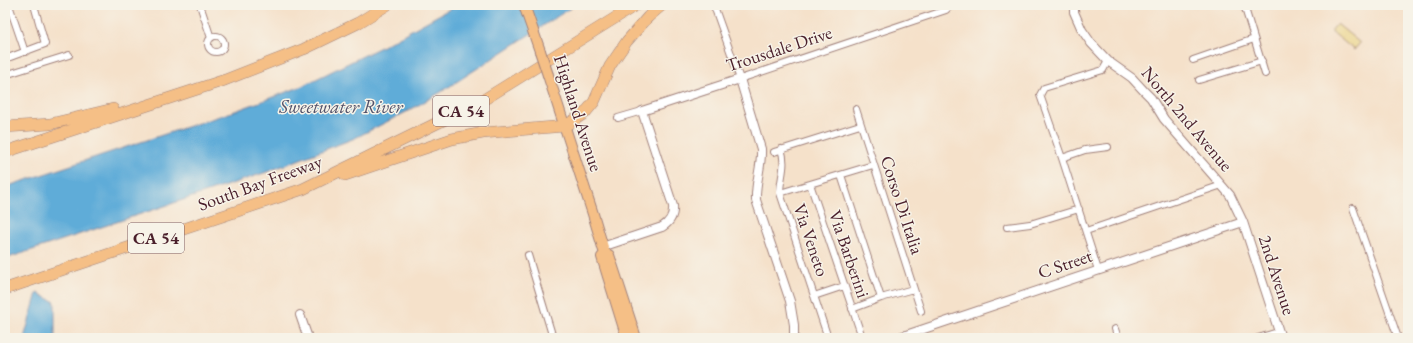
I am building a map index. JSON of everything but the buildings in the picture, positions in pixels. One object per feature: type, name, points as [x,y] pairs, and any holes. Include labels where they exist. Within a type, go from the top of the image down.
[{"type":"highway","points":[[253,70],[346,22],[373,5]]},
{"type":"highway","points":[[5,152],[154,104],[253,70],[358,23],[387,5]]},
{"type":"highway","name":"South Bay Freeway","points":[[7,289],[303,189],[480,102],[636,5]]},
{"type":"highway","points":[[303,189],[452,139],[483,133],[565,126],[585,113],[594,102],[610,66],[627,41],[648,17],[662,5]]},
{"type":"highway","points":[[5,127],[50,124],[125,106],[154,104]]},
{"type":"main road","name":"Highland Avenue","points":[[524,5],[565,126],[604,251]]},
{"type":"main road","points":[[627,338],[602,257],[604,251],[609,255],[636,338]]},
{"type":"street","points":[[9,5],[25,52]]},
{"type":"street","points":[[5,59],[45,44],[34,5]]},
{"type":"street","points":[[200,5],[212,38]]},
{"type":"street","name":"North 2nd Avenue","points":[[1074,5],[1074,12],[1082,30],[1091,43],[1108,61],[1132,78],[1147,94],[1164,119],[1230,195],[1244,222]]},
{"type":"street","points":[[1244,5],[1265,74]]},
{"type":"street","points":[[714,6],[740,79],[761,149],[756,187],[756,200],[790,301],[794,325],[794,338]]},
{"type":"street","name":"Trousdale Drive","points":[[618,118],[740,79],[939,12],[950,6]]},
{"type":"street","points":[[1193,60],[1254,39]]},
{"type":"street","points":[[5,75],[69,55]]},
{"type":"street","points":[[1098,270],[1040,95],[1044,88],[1103,70],[1108,61]]},
{"type":"street","points":[[1199,80],[1262,61]]},
{"type":"street","name":"Corso Di Italia","points":[[856,108],[860,125],[921,311]]},
{"type":"street","points":[[604,251],[662,227],[667,224],[672,216],[673,206],[642,111]]},
{"type":"street","points":[[774,152],[860,125]]},
{"type":"street","points":[[1062,158],[1085,150],[1108,147]]},
{"type":"street","name":"Via Veneto","points":[[781,149],[785,163],[780,183],[780,194],[828,338]]},
{"type":"street","points":[[780,194],[873,165]]},
{"type":"street","points":[[841,174],[881,298]]},
{"type":"street","name":"Via Barberini","points":[[810,184],[860,334]]},
{"type":"street","points":[[1086,231],[1222,185]]},
{"type":"street","points":[[1352,208],[1398,338]]},
{"type":"street","points":[[1008,227],[1030,224],[1079,209]]},
{"type":"street","name":"C Street","points":[[897,338],[1244,222]]},
{"type":"street","name":"2nd Avenue","points":[[1244,222],[1280,335]]},
{"type":"street","points":[[528,255],[553,338]]},
{"type":"street","points":[[814,296],[844,286]]},
{"type":"street","points":[[852,309],[881,298],[913,289]]},
{"type":"street","points":[[300,315],[308,338]]},
{"type":"street","points":[[1115,329],[1118,338]]},
{"type":"street","points":[[1258,338],[1280,335]]},
{"type":"sand","points":[[1337,24],[1360,43],[1354,50],[1331,31]]},
{"type":"water","name":"Sweetwater River","points":[[459,5],[575,5],[441,92],[410,110],[355,138],[264,173],[5,259],[5,187],[235,111],[300,87],[381,47]]},
{"type":"water","points":[[37,293],[55,302],[55,338],[24,338]]}]
